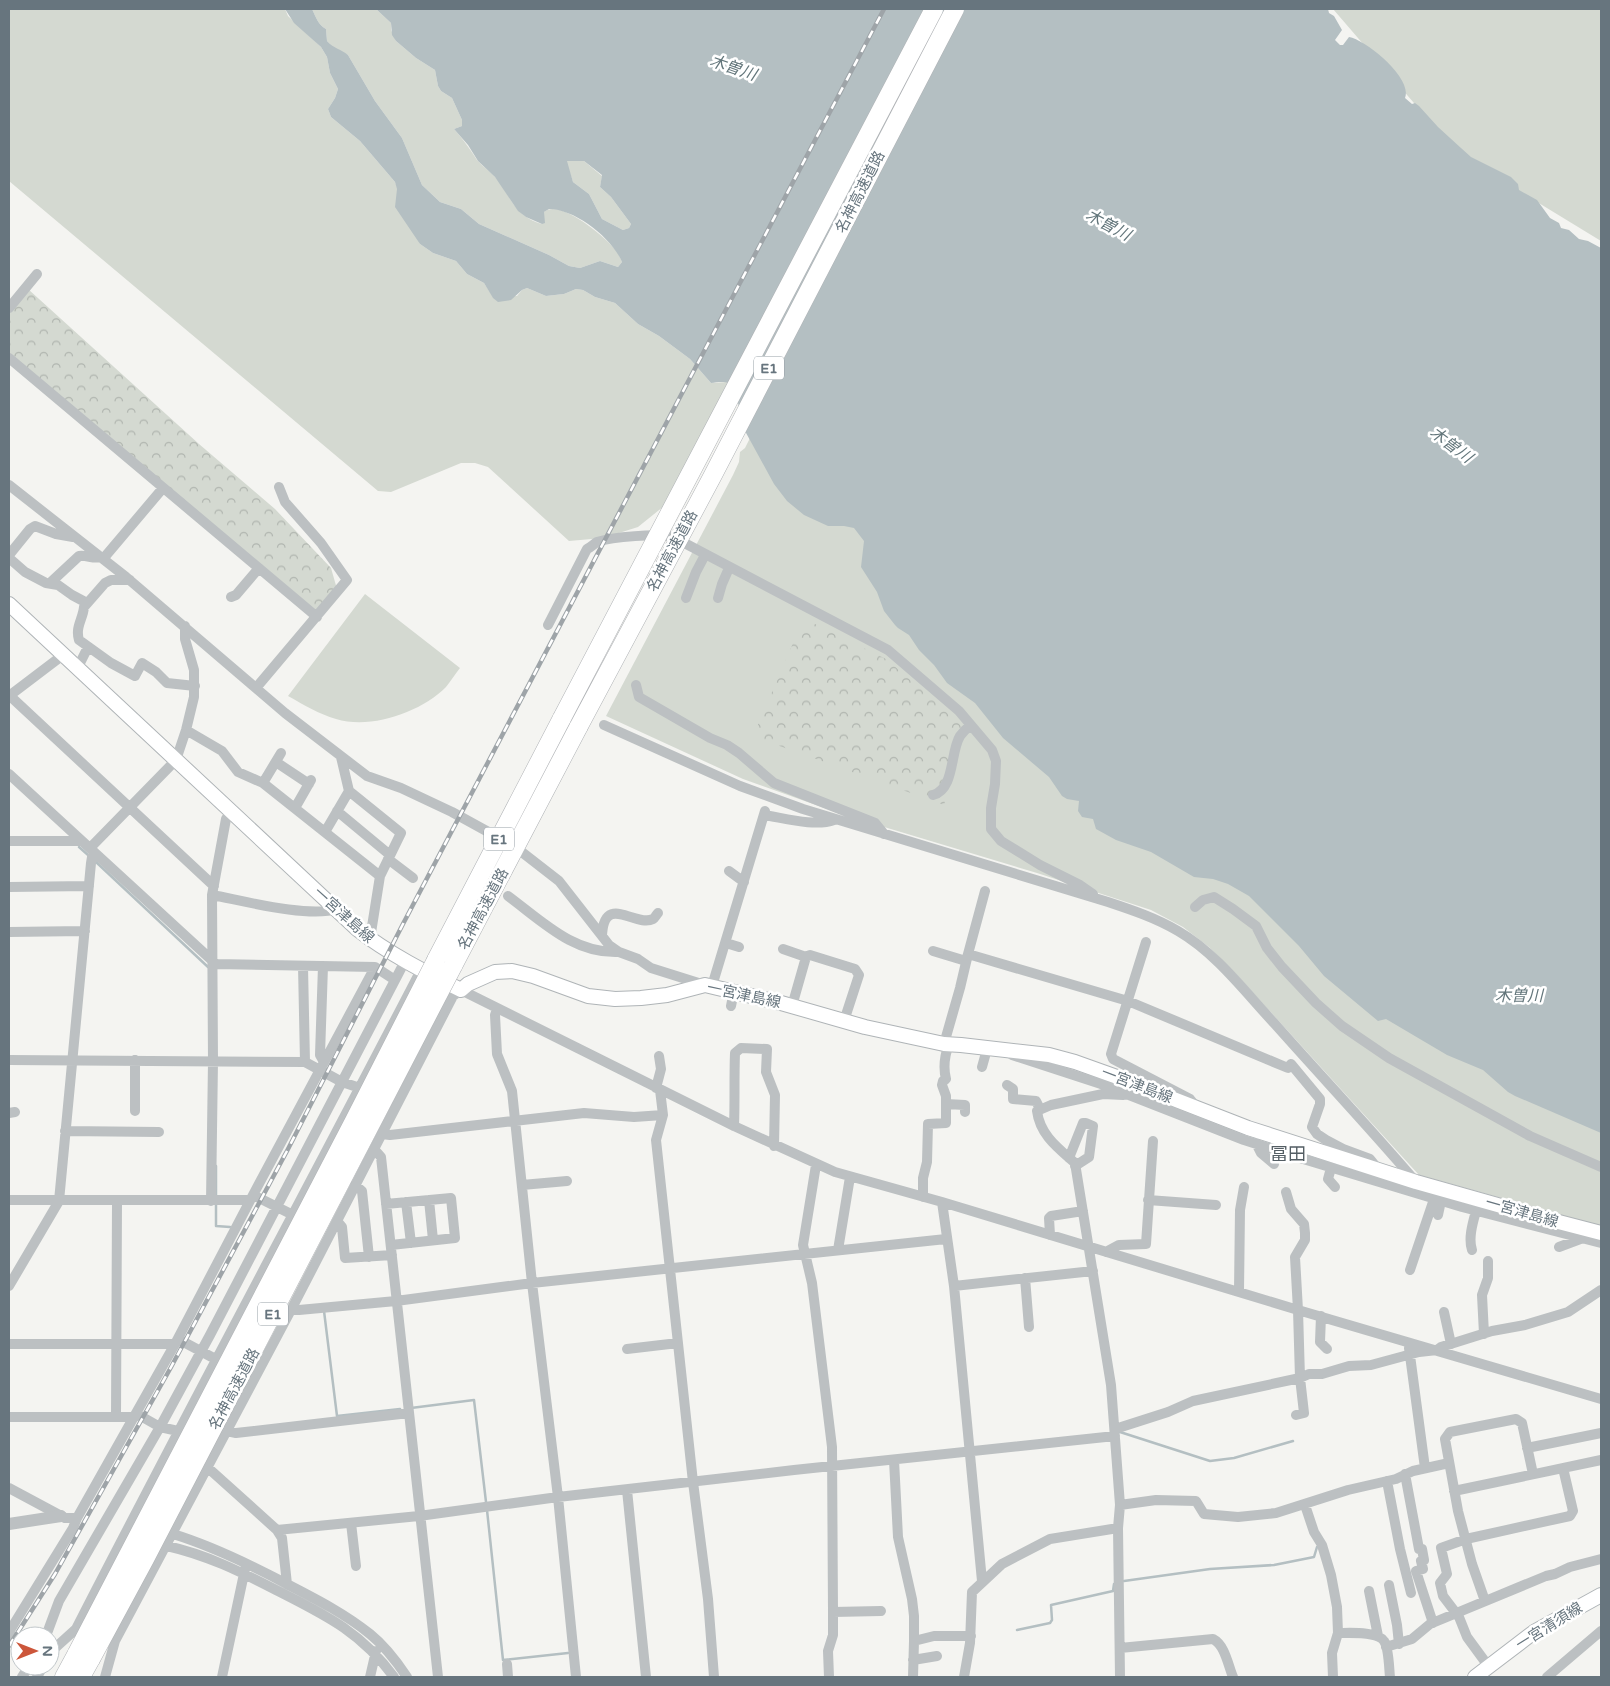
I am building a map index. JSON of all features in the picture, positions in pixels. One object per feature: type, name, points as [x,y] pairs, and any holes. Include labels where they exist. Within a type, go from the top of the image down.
[{"type":"highway","name":"名神高速道路","points":[[64,1677],[350,1129],[428,965],[562,718],[934,9]]},
{"type":"highway","name":"名神高速道路","points":[[81,1677],[145,1560],[579,726],[708,486],[955,9]]},
{"type":"main road","name":"一宮津島線","points":[[9,604],[370,939],[405,961],[428,965],[461,990],[468,984],[495,972],[512,971],[533,976],[588,996],[615,999],[667,995],[708,986],[792,1006],[865,1027],[947,1044],[988,1056],[1049,1055],[1075,1062],[1248,1128],[1416,1182],[1601,1233]]},
{"type":"main road","name":"一宮清須線","points":[[1475,1677],[1534,1632],[1601,1595]]},
{"type":"street","points":[[9,308],[37,274]]},
{"type":"street","points":[[9,358],[317,617]]},
{"type":"street","points":[[9,485],[130,580],[285,713],[366,776],[401,788],[452,812],[492,834]]},
{"type":"street","points":[[256,688],[348,580],[285,502],[279,487]]},
{"type":"street","points":[[50,583],[78,556],[85,555],[102,558],[163,488]]},
{"type":"street","points":[[74,537],[56,534],[35,526],[30,529],[10,552],[25,572],[46,583],[58,585],[87,603]]},
{"type":"street","points":[[548,625],[588,549],[595,543],[664,535],[673,538],[888,650],[959,711],[992,750],[996,761],[991,808],[991,829],[1001,841],[1040,865],[1080,885],[1098,898]]},
{"type":"street","points":[[686,598],[705,555]]},
{"type":"street","points":[[231,596],[236,595],[259,568]]},
{"type":"street","points":[[718,598],[729,568]]},
{"type":"street","points":[[130,580],[111,580],[87,603],[84,607],[77,634],[79,640],[135,676],[142,663],[156,672],[167,684],[194,686]]},
{"type":"street","points":[[9,1286],[59,1201],[91,849],[176,760],[194,697],[194,670],[185,639],[185,626]]},
{"type":"street","points":[[77,668],[88,647]]},
{"type":"street","points":[[64,656],[9,695],[130,807],[213,890],[303,911],[329,912],[337,909]]},
{"type":"street","points":[[636,685],[639,698],[710,738],[727,745],[774,783],[875,823],[884,834]]},
{"type":"street","points":[[604,725],[740,786],[803,809],[1098,898],[1148,916],[1180,932],[1206,952],[1233,978],[1416,1182]]},
{"type":"street","points":[[933,795],[939,793],[946,786],[959,737],[971,725]]},
{"type":"street","points":[[186,730],[222,751],[238,772],[263,783],[380,876]]},
{"type":"street","points":[[341,757],[349,791],[401,833],[380,876],[370,939]]},
{"type":"street","points":[[263,783],[279,758],[310,781],[295,808]]},
{"type":"street","points":[[9,774],[212,962],[216,964],[375,967],[395,980]]},
{"type":"street","points":[[325,832],[349,791]]},
{"type":"street","points":[[337,811],[413,878]]},
{"type":"street","points":[[211,1201],[213,890],[226,819],[231,812]]},
{"type":"street","points":[[523,853],[559,882],[609,945],[619,952],[638,959],[650,968],[708,986],[726,943],[764,813],[812,822],[828,822],[837,819]]},
{"type":"street","points":[[9,841],[82,840]]},
{"type":"street","points":[[729,871],[744,882]]},
{"type":"street","points":[[9,887],[88,886]]},
{"type":"street","points":[[923,1197],[928,1124],[946,1123],[946,1096],[942,1085],[946,1079],[943,1066],[945,1054],[967,958],[985,891]]},
{"type":"street","points":[[508,896],[564,938],[581,947],[609,953],[619,952]]},
{"type":"street","points":[[1195,907],[1203,900],[1214,897],[1256,926],[1267,948],[1297,984],[1342,1026],[1390,1058],[1530,1136],[1601,1167]]},
{"type":"street","points":[[602,936],[602,927],[606,919],[613,914],[620,913],[645,920],[652,919],[658,914]]},
{"type":"street","points":[[9,932],[85,931]]},
{"type":"street","points":[[1146,942],[1111,1054],[1113,1058],[1190,1099],[1196,1108]]},
{"type":"street","points":[[726,943],[739,947]]},
{"type":"street","points":[[783,949],[855,969],[859,975],[844,1021]]},
{"type":"street","points":[[934,951],[1128,1001],[1288,1068],[1291,1064],[1320,1099],[1312,1127],[1317,1134],[1343,1149],[1370,1159],[1378,1169]]},
{"type":"street","points":[[792,1006],[806,956]]},
{"type":"street","points":[[50,1626],[59,1601],[201,1351],[405,961]]},
{"type":"street","points":[[60,1643],[76,1629],[216,1359],[360,1088],[428,965]]},
{"type":"street","points":[[304,966],[306,1062]]},
{"type":"street","points":[[322,1066],[320,1055],[323,966]]},
{"type":"street","points":[[9,1633],[73,1528],[177,1342],[251,1198],[375,967]]},
{"type":"street","points":[[105,1677],[115,1641],[291,1310],[453,996],[461,990],[658,1089],[816,1165],[850,1177],[1050,1234],[1298,1310],[1601,1398]]},
{"type":"street","points":[[731,1006],[734,991]]},
{"type":"street","points":[[497,1009],[495,1015],[497,1054],[512,1091],[532,1283],[558,1497],[576,1677]]},
{"type":"street","points":[[734,1126],[736,1099],[734,1085],[735,1053],[741,1048],[767,1050],[766,1072],[775,1095],[774,1146]]},
{"type":"street","points":[[660,1056],[661,1069],[658,1089],[663,1115],[656,1140],[693,1482],[708,1598],[714,1677]]},
{"type":"street","points":[[988,1056],[993,1066]]},
{"type":"street","points":[[988,1056],[1102,1084],[1256,1143],[1331,1168],[1476,1211],[1601,1243]]},
{"type":"street","points":[[9,1060],[306,1062],[322,1066],[342,1082],[360,1088]]},
{"type":"street","points":[[135,1060],[135,1111]]},
{"type":"street","points":[[1007,1085],[1013,1090],[1013,1099],[1036,1101],[1040,1109]]},
{"type":"street","points":[[1072,1162],[1037,1128],[1037,1111],[1051,1105],[1103,1094],[1126,1094]]},
{"type":"street","points":[[946,1104],[964,1105],[965,1112]]},
{"type":"street","points":[[382,1134],[390,1135],[584,1113],[634,1117],[663,1115]]},
{"type":"street","points":[[1072,1162],[1092,1158],[1093,1129],[1092,1126],[1086,1123],[1083,1123],[1072,1162],[1083,1211],[1111,1385],[1120,1505],[1118,1528],[1120,1677]]},
{"type":"street","points":[[65,1131],[159,1132]]},
{"type":"street","points":[[1106,1252],[1119,1245],[1146,1244],[1153,1141]]},
{"type":"street","points":[[1256,1143],[1261,1153],[1274,1164]]},
{"type":"street","points":[[374,1149],[382,1157],[419,1516],[438,1677]]},
{"type":"street","points":[[816,1165],[803,1245],[812,1282],[832,1447],[833,1635],[828,1651],[829,1677]]},
{"type":"street","points":[[1331,1168],[1328,1179],[1335,1187]]},
{"type":"street","points":[[838,1250],[850,1177]]},
{"type":"street","points":[[522,1185],[567,1181]]},
{"type":"street","points":[[355,1185],[362,1192],[369,1257]]},
{"type":"street","points":[[1239,1291],[1240,1210],[1244,1187]]},
{"type":"street","points":[[1286,1192],[1291,1210],[1304,1224],[1305,1233],[1305,1240],[1295,1257],[1300,1378],[1304,1413],[1296,1415]]},
{"type":"street","points":[[9,1200],[116,1202],[211,1201],[251,1198],[277,1207],[330,1234]]},
{"type":"street","points":[[337,1222],[342,1227],[346,1258],[369,1257],[411,1243],[455,1238],[451,1198],[386,1204]]},
{"type":"street","points":[[429,1200],[433,1240]]},
{"type":"street","points":[[1148,1200],[1216,1204]]},
{"type":"street","points":[[1438,1200],[1438,1215]]},
{"type":"street","points":[[1410,1270],[1438,1200]]},
{"type":"street","points":[[116,1202],[116,1417]]},
{"type":"street","points":[[406,1202],[411,1243]]},
{"type":"street","points":[[942,1202],[954,1286],[982,1581]]},
{"type":"street","points":[[1050,1234],[1049,1218],[1051,1216],[1083,1211]]},
{"type":"street","points":[[1472,1250],[1472,1224],[1476,1211]]},
{"type":"street","points":[[1558,1247],[1583,1238]]},
{"type":"street","points":[[291,1310],[396,1301],[532,1283],[946,1239]]},
{"type":"street","points":[[1484,1334],[1482,1295],[1488,1278],[1488,1261]]},
{"type":"street","points":[[954,1286],[1093,1271]]},
{"type":"street","points":[[1025,1278],[1029,1327]]},
{"type":"street","points":[[277,1530],[419,1516],[558,1497],[970,1452],[1115,1433],[1193,1401],[1300,1378],[1309,1374],[1322,1374],[1349,1366],[1371,1366],[1419,1352],[1437,1350],[1441,1347],[1484,1334],[1524,1326],[1568,1312],[1601,1290]]},
{"type":"street","points":[[1444,1312],[1451,1344]]},
{"type":"street","points":[[1321,1316],[1320,1342],[1327,1349]]},
{"type":"street","points":[[9,1344],[177,1342],[201,1351],[254,1379]]},
{"type":"street","points":[[1409,1342],[1425,1468]]},
{"type":"street","points":[[627,1349],[678,1343]]},
{"type":"street","points":[[227,1431],[236,1433],[409,1413]]},
{"type":"street","points":[[9,1417],[116,1417],[136,1415],[160,1426],[179,1429],[218,1447]]},
{"type":"street","points":[[1485,1601],[1472,1564],[1458,1511],[1444,1439],[1450,1432],[1516,1419],[1522,1422],[1533,1474]]},
{"type":"street","points":[[1527,1448],[1601,1433]]},
{"type":"street","points":[[894,1460],[898,1537],[912,1598],[914,1641],[912,1677]]},
{"type":"street","points":[[1454,1491],[1601,1460]]},
{"type":"street","points":[[1120,1505],[1156,1500],[1196,1501],[1204,1514],[1238,1517],[1276,1513],[1348,1490],[1387,1482],[1405,1474],[1449,1463]]},
{"type":"street","points":[[207,1467],[277,1530],[282,1538],[287,1584]]},
{"type":"street","points":[[1488,1667],[1467,1637],[1456,1613],[1443,1596],[1440,1586],[1446,1574],[1440,1551],[1441,1548],[1466,1538],[1570,1516],[1573,1511],[1563,1468]]},
{"type":"street","points":[[1405,1474],[1419,1549],[1422,1549],[1424,1560],[1421,1561],[1423,1569],[1416,1571],[1433,1623]]},
{"type":"street","points":[[1387,1482],[1410,1593]]},
{"type":"street","points":[[9,1488],[65,1518],[77,1518]]},
{"type":"street","points":[[627,1490],[646,1677]]},
{"type":"street","points":[[1305,1505],[1314,1532],[1322,1545],[1331,1575],[1337,1607],[1338,1633],[1332,1653],[1333,1677]]},
{"type":"street","points":[[9,1524],[61,1516]]},
{"type":"street","points":[[351,1523],[356,1566]]},
{"type":"street","points":[[964,1677],[971,1636],[972,1592],[982,1581],[1002,1564],[1050,1538],[1118,1528]]},
{"type":"street","points":[[173,1534],[198,1542],[334,1620],[358,1637],[375,1653],[394,1677]]},
{"type":"street","points":[[167,1546],[245,1568],[287,1584],[328,1606],[357,1624],[381,1644],[407,1677]]},
{"type":"street","points":[[1386,1647],[1412,1639],[1423,1628],[1433,1623],[1546,1576],[1570,1567],[1601,1559]]},
{"type":"street","points":[[222,1677],[245,1568]]},
{"type":"street","points":[[1389,1585],[1397,1625],[1398,1644]]},
{"type":"street","points":[[1369,1591],[1378,1636]]},
{"type":"street","points":[[833,1612],[881,1610]]},
{"type":"street","points":[[1547,1677],[1601,1631]]},
{"type":"street","points":[[1338,1633],[1376,1635],[1385,1642],[1390,1677],[1384,1677]]},
{"type":"street","points":[[914,1641],[934,1636],[971,1636]]},
{"type":"street","points":[[1120,1648],[1213,1639],[1218,1642],[1223,1651],[1232,1677]]},
{"type":"street","points":[[370,1677],[375,1653],[381,1644]]},
{"type":"street","points":[[913,1660],[937,1656]]},
{"type":"street","points":[[507,1664],[508,1677]]},
{"type":"green space","points":[[9,9],[285,9],[288,16],[321,47],[327,57],[330,73],[338,89],[328,109],[331,117],[360,141],[395,182],[420,244],[433,253],[456,261],[467,274],[484,283],[493,297],[517,296],[522,290],[527,288],[546,296],[564,294],[576,289],[615,303],[638,324],[659,336],[690,359],[711,383],[727,382],[731,384],[674,498],[638,527],[603,538],[569,541],[488,467],[475,463],[461,463],[391,492],[378,491],[9,181]]},
{"type":"green space","points":[[312,9],[376,9],[391,23],[391,30],[396,41],[416,58],[435,70],[438,86],[441,91],[452,98],[462,120],[462,126],[454,129],[477,160],[497,179],[520,212],[533,221],[542,224],[544,212],[551,209],[560,210],[581,220],[609,242],[622,262],[618,267],[600,261],[580,268],[569,266],[549,255],[479,224],[461,209],[440,202],[422,185],[402,138],[375,101],[348,55],[332,47],[327,41],[326,29],[319,23]]},
{"type":"green space","points":[[1333,9],[1601,9],[1601,241],[1457,153]]},
{"type":"green space","points":[[566,161],[584,161],[602,176],[600,187],[611,197],[631,224],[629,228],[623,230],[602,219],[589,194],[573,182]]},
{"type":"green space","points":[[28,289],[199,444],[275,509],[331,568],[337,589],[317,613],[9,355],[9,311]]},
{"type":"green space","points":[[753,432],[845,515],[1043,770],[1074,798],[1235,885],[1601,1111],[1601,1226],[1419,1175],[1236,974],[1209,947],[1183,927],[1151,910],[1037,873],[841,814],[743,779],[606,716],[733,475],[739,462],[740,452],[745,448]]},
{"type":"green space","points":[[365,594],[460,668],[446,687],[436,696],[409,711],[380,720],[350,722],[324,715],[288,696]]},
{"type":"green space","points":[[802,622],[811,622],[886,659],[954,717],[965,731],[944,805],[760,739],[754,734]]},
{"type":"water","name":"木曽川","points":[[285,9],[312,9],[319,23],[326,29],[327,41],[348,55],[375,101],[402,138],[422,185],[440,202],[461,209],[479,224],[549,255],[569,266],[580,268],[600,261],[618,267],[622,262],[610,244],[581,219],[559,210],[549,209],[544,212],[545,223],[542,224],[518,211],[495,177],[478,161],[468,145],[454,129],[462,126],[462,120],[452,98],[441,91],[438,86],[435,70],[416,58],[396,41],[392,35],[391,23],[376,9],[1328,9],[1342,30],[1335,40],[1340,45],[1343,45],[1349,37],[1376,52],[1402,80],[1406,90],[1405,98],[1412,104],[1415,103],[1419,106],[1438,127],[1471,157],[1511,177],[1518,184],[1519,190],[1537,200],[1550,218],[1559,223],[1561,228],[1569,230],[1579,239],[1588,241],[1601,248],[1601,1133],[1515,1096],[1483,1070],[1447,1055],[1386,1019],[1378,1021],[1324,976],[1299,946],[1249,896],[1228,884],[1213,879],[1194,877],[1151,852],[1116,840],[1096,829],[1093,819],[1082,817],[1078,811],[1079,801],[1062,796],[1049,777],[1003,738],[975,703],[947,683],[909,635],[895,625],[884,611],[877,592],[861,567],[864,541],[854,528],[828,526],[804,515],[787,501],[774,484],[745,431],[732,385],[723,382],[711,383],[690,359],[659,336],[638,324],[615,303],[595,297],[583,290],[576,289],[564,294],[546,296],[527,288],[511,300],[498,302],[493,298],[484,283],[467,274],[456,261],[433,253],[420,244],[395,207],[397,189],[395,182],[360,141],[331,117],[328,109],[338,89],[330,73],[327,57],[321,47],[294,23]],"holes":[[[567,161],[584,161],[602,175],[600,187],[611,197],[631,224],[629,228],[623,230],[602,219],[589,194],[573,182]]]},
{"type":"waterway","points":[[79,847],[88,855]]},
{"type":"waterway","points":[[96,862],[208,967]]},
{"type":"waterway","points":[[216,1166],[216,1197]]},
{"type":"waterway","points":[[216,1204],[216,1226],[230,1227]]},
{"type":"waterway","points":[[324,1311],[337,1416],[400,1409]]},
{"type":"waterway","points":[[411,1408],[474,1400],[486,1502]]},
{"type":"waterway","points":[[1120,1432],[1210,1461],[1234,1458],[1293,1441]]},
{"type":"waterway","points":[[487,1510],[503,1660],[568,1653]]},
{"type":"waterway","points":[[1124,1581],[1210,1569],[1274,1565],[1314,1557],[1317,1547]]},
{"type":"waterway","points":[[1017,1630],[1050,1623],[1052,1620],[1051,1605],[1113,1591],[1114,1584]]},
{"type":"railway","points":[[9,1646],[55,1574],[170,1369],[287,1151],[404,922],[884,9]]},
{"type":"district","name":"冨田","points":[[1288,1154]]}]
